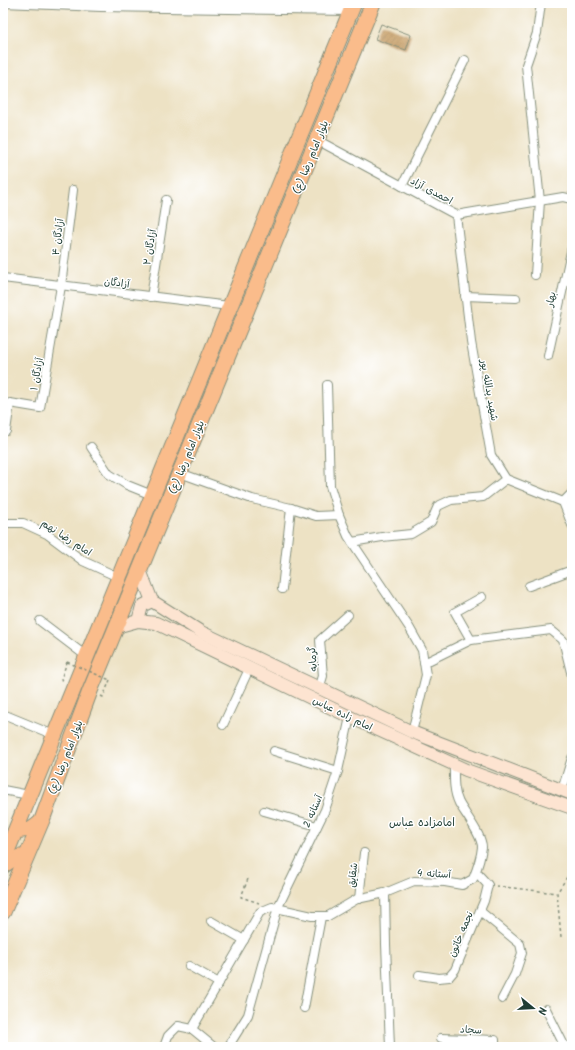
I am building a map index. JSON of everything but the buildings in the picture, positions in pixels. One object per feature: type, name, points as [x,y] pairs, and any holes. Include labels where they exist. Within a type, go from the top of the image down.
[{"type":"highway","name":"بلوار امام رضا (ع)","points":[[3,912],[42,820],[116,627],[373,3]]},
{"type":"highway","name":"بلوار امام رضا (ع)","points":[[3,860],[352,7]]},
{"type":"main road","points":[[240,280],[247,286],[255,288]]},
{"type":"main road","points":[[220,329],[233,316],[245,313]]},
{"type":"main road","points":[[16,830],[24,832],[34,827],[42,820]]},
{"type":"main road","points":[[3,867],[19,856],[26,856]]},
{"type":"street","points":[[3,3],[352,7]]},
{"type":"street","points":[[535,275],[540,201],[526,65],[537,33],[541,3]]},
{"type":"street","points":[[402,186],[465,60]]},
{"type":"street","name":"احمدی آزاد","points":[[316,140],[456,215],[562,197],[572,199]]},
{"type":"street","name":"آزادگان ۴","points":[[61,286],[73,190]]},
{"type":"street","name":"آزادگان ۲","points":[[152,297],[166,200]]},
{"type":"street","name":"شهید یدالله پور","points":[[456,215],[471,342],[491,455],[506,479]]},
{"type":"street","name":"بهار","points":[[548,356],[572,247]]},
{"type":"street","name":"آزادگان","points":[[3,278],[230,306]]},
{"type":"street","name":"آزادگان ۱","points":[[6,431],[10,403],[40,408],[61,286]]},
{"type":"street","points":[[465,296],[516,298]]},
{"type":"street","points":[[327,385],[330,486],[339,515],[352,542],[409,627],[422,650],[426,675],[412,732]]},
{"type":"street","points":[[91,447],[109,474],[127,485],[152,495]]},
{"type":"street","points":[[180,473],[252,499],[291,508],[316,516],[339,515]]},
{"type":"street","points":[[352,542],[411,534],[431,522],[438,506],[452,500],[483,497],[506,479],[563,502],[572,525]]},
{"type":"street","points":[[563,502],[572,493]]},
{"type":"street","points":[[282,589],[291,508]]},
{"type":"street","name":"امام رضا نهم","points":[[3,523],[23,523],[47,534],[83,561],[118,577]]},
{"type":"street","points":[[138,621],[142,606],[152,601],[140,570]]},
{"type":"street","points":[[529,586],[572,570]]},
{"type":"street","points":[[471,640],[455,612],[482,597]]},
{"type":"street","name":"امام زاده عباس","points":[[152,601],[201,632],[412,732],[567,792]]},
{"type":"street","name":"گرمابه","points":[[319,689],[323,676],[320,640],[348,615]]},
{"type":"street","points":[[40,621],[86,656]]},
{"type":"street","name":"امام زاده عباس","points":[[116,627],[138,621],[156,623],[250,667],[350,717],[454,764],[572,808]]},
{"type":"street","points":[[424,663],[471,640],[550,630],[563,640],[572,676]]},
{"type":"street","points":[[223,725],[250,667]]},
{"type":"street","points":[[3,714],[54,735]]},
{"type":"street","name":"آستانه 2","points":[[228,1047],[248,1015],[275,907],[324,810],[338,771],[350,717]]},
{"type":"street","points":[[274,751],[338,771]]},
{"type":"street","points":[[567,792],[572,758]]},
{"type":"street","points":[[454,764],[454,788],[459,802],[474,826],[482,845],[476,872],[488,885]]},
{"type":"street","points":[[3,790],[30,795]]},
{"type":"street","points":[[264,811],[317,826]]},
{"type":"street","name":"شقایق","points":[[359,899],[364,853]]},
{"type":"street","name":"آستانه 4","points":[[275,907],[312,916],[328,916],[336,913],[359,899],[385,893],[414,881],[445,882],[462,885],[473,880],[476,872]]},
{"type":"street","name":"نجمه خاتون","points":[[419,975],[439,978],[449,977],[455,970],[484,901],[488,885]]},
{"type":"street","points":[[385,893],[390,1047]]},
{"type":"street","points":[[192,1029],[260,912],[275,907]]},
{"type":"street","points":[[480,911],[520,944],[522,953],[515,974],[502,999]]},
{"type":"street","points":[[304,1008],[321,917]]},
{"type":"street","points":[[211,921],[244,940]]},
{"type":"street","points":[[189,966],[219,983]]},
{"type":"street","points":[[546,1009],[565,1047]]},
{"type":"street","points":[[164,1047],[168,1036],[178,1026],[192,1029],[214,1047]]},
{"type":"street","name":"سجاد","points":[[441,1038],[494,1040],[495,1047]]},
{"type":"path","points":[[67,662],[110,680]]},
{"type":"path","points":[[561,937],[557,893],[572,869]]},
{"type":"path","points":[[248,879],[241,897],[275,907]]},
{"type":"path","points":[[488,885],[557,893]]},
{"type":"district","name":"امامزاده عباس","points":[[422,822]]}]
